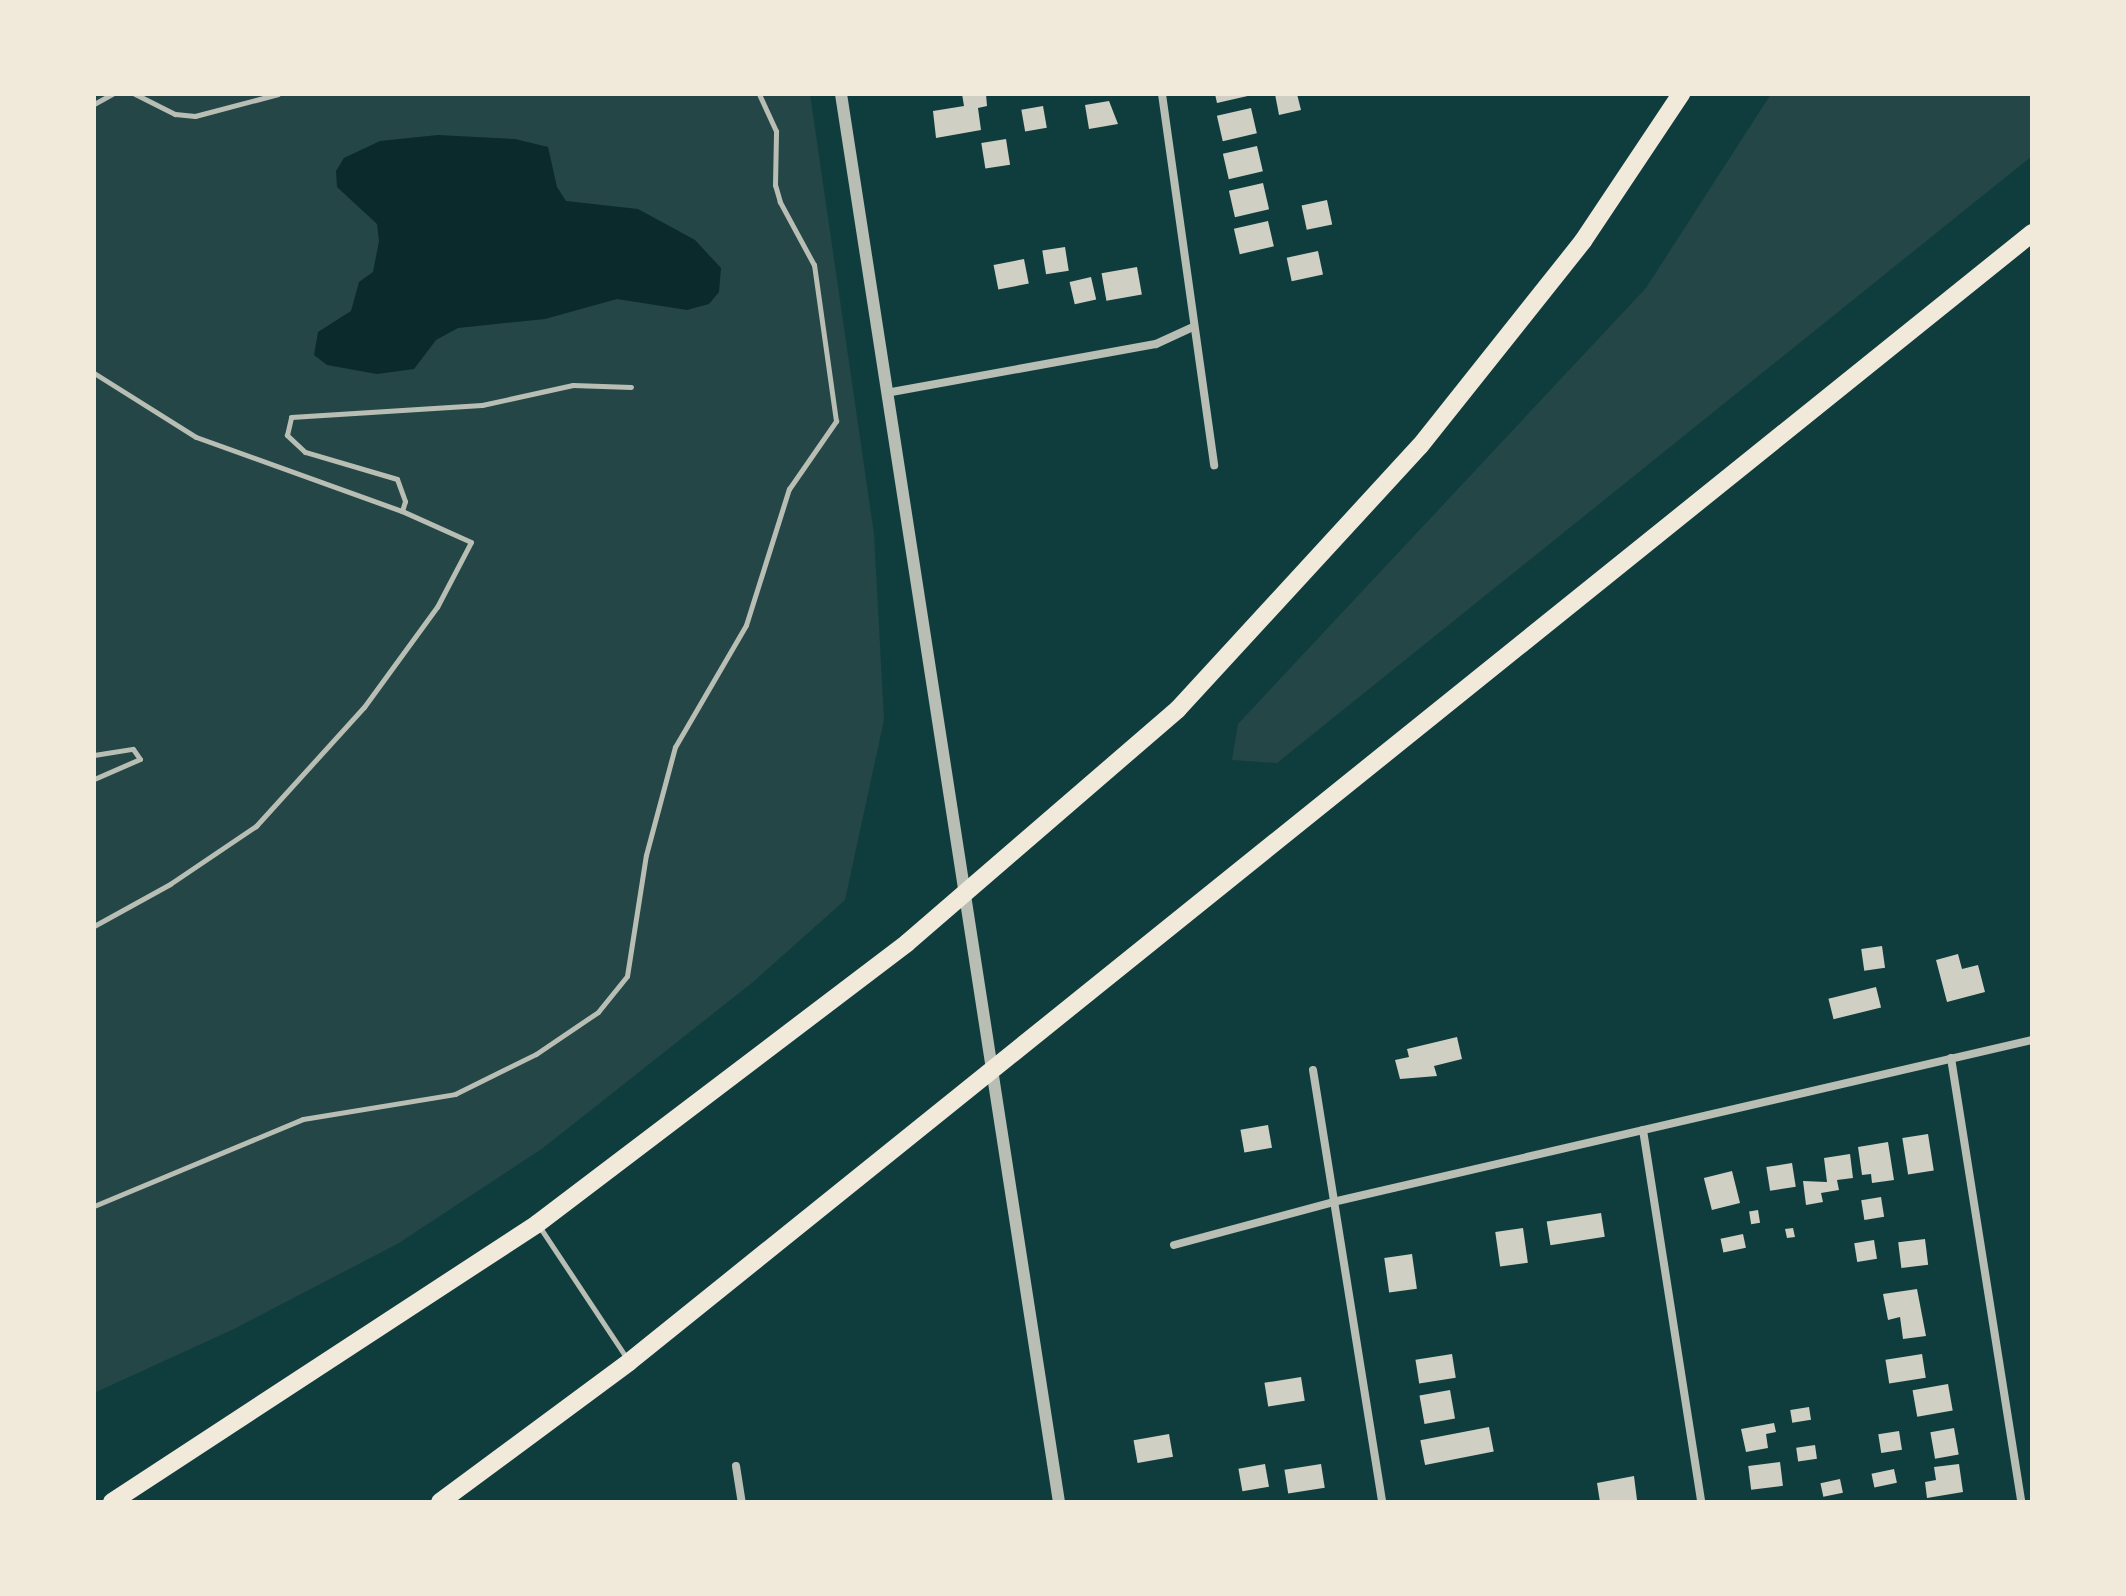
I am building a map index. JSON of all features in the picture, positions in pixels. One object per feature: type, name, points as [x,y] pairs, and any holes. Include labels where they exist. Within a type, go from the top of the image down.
[{"type":"highway","points":[[112,1502],[537,1224],[907,943],[1023,848],[1178,709],[1420,446],[1583,241],[1681,94]]},
{"type":"highway","points":[[440,1502],[629,1362],[2032,233]]},
{"type":"street","points":[[841,94],[1059,1502]]},
{"type":"street","points":[[1162,94],[1214,465]]},
{"type":"street","points":[[885,393],[1156,344],[1193,327]]},
{"type":"street","points":[[1174,1245],[1333,1202],[2032,1040]]},
{"type":"street","points":[[1951,1058],[2021,1502]]},
{"type":"street","points":[[1313,1070],[1382,1502]]},
{"type":"street","points":[[1643,1130],[1701,1502]]},
{"type":"street","points":[[736,1466],[742,1502]]},
{"type":"lane","points":[[94,104],[112,94]]},
{"type":"lane","points":[[135,94],[175,114],[195,116],[278,94]]},
{"type":"lane","points":[[94,1206],[303,1119],[455,1094],[536,1054],[598,1012],[627,976],[646,855],[675,747],[746,625],[789,489],[836,421],[814,265],[780,202],[775,185],[776,131],[759,94]]},
{"type":"lane","points":[[94,373],[196,437],[402,511],[471,542],[437,607],[364,707],[256,826],[170,884],[94,926]]},
{"type":"lane","points":[[402,511],[405,501],[397,479],[305,452],[287,435],[291,417],[482,405],[573,385],[631,387]]},
{"type":"lane","points":[[94,755],[133,749],[140,759],[94,779]]},
{"type":"lane","points":[[537,1224],[629,1362]]},
{"type":"shaded area","points":[[94,94],[810,94],[874,534],[884,720],[845,900],[753,982],[543,1148],[399,1243],[236,1328],[94,1393]]},
{"type":"shaded area","points":[[1771,94],[2032,94],[2032,156],[1277,763],[1232,760],[1238,724],[1646,288]]},
{"type":"shaded area","points":[[438,135],[515,139],[548,147],[557,187],[566,201],[638,209],[695,240],[721,268],[719,292],[709,304],[687,310],[617,299],[545,319],[458,328],[436,340],[414,369],[377,374],[327,365],[314,355],[318,332],[351,311],[359,282],[373,272],[379,241],[377,224],[337,187],[336,171],[344,158],[380,141]]},
{"type":"building","points":[[962,94],[986,94],[987,106],[978,108],[981,130],[936,138],[933,111],[964,106]]},
{"type":"building","points":[[1215,94],[1252,94],[1252,95],[1217,103]]},
{"type":"building","points":[[1275,94],[1297,94],[1301,110],[1279,115]]},
{"type":"building","points":[[1109,101],[1118,124],[1089,129],[1085,105]]},
{"type":"building","points":[[1043,106],[1047,128],[1025,131],[1021,110]]},
{"type":"building","points":[[1251,108],[1257,133],[1223,141],[1217,116]]},
{"type":"building","points":[[1006,139],[1010,165],[985,169],[981,143]]},
{"type":"building","points":[[1257,146],[1263,171],[1229,179],[1223,154]]},
{"type":"building","points":[[1263,183],[1269,209],[1235,217],[1229,191]]},
{"type":"building","points":[[1327,200],[1332,224],[1307,230],[1302,205]]},
{"type":"building","points":[[1268,221],[1274,246],[1240,254],[1234,229]]},
{"type":"building","points":[[1065,247],[1069,271],[1046,274],[1042,251]]},
{"type":"building","points":[[1318,251],[1323,274],[1292,281],[1287,258]]},
{"type":"building","points":[[1024,259],[1029,284],[998,289],[994,265]]},
{"type":"building","points":[[1137,267],[1142,295],[1106,301],[1102,273]]},
{"type":"building","points":[[1091,277],[1096,299],[1075,304],[1070,282]]},
{"type":"building","points":[[1882,946],[1885,968],[1864,971],[1861,949]]},
{"type":"building","points":[[1958,954],[1962,969],[1978,965],[1985,992],[1947,1002],[1936,960]]},
{"type":"building","points":[[1876,987],[1881,1007],[1834,1019],[1828,999]]},
{"type":"building","points":[[1457,1037],[1462,1059],[1434,1066],[1437,1076],[1400,1079],[1395,1060],[1409,1057],[1407,1049]]},
{"type":"building","points":[[1268,1125],[1272,1148],[1244,1153],[1240,1130]]},
{"type":"building","points":[[1928,1134],[1934,1171],[1908,1175],[1902,1138]]},
{"type":"building","points":[[1888,1142],[1894,1180],[1872,1183],[1871,1174],[1862,1175],[1858,1147]]},
{"type":"building","points":[[1850,1154],[1853,1178],[1837,1180],[1839,1190],[1821,1193],[1823,1202],[1806,1205],[1803,1181],[1827,1182],[1824,1158]]},
{"type":"building","points":[[1792,1163],[1796,1187],[1770,1191],[1766,1167]]},
{"type":"building","points":[[1732,1171],[1740,1203],[1712,1210],[1704,1178]]},
{"type":"building","points":[[1881,1197],[1884,1217],[1864,1220],[1861,1200]]},
{"type":"building","points":[[1758,1210],[1760,1223],[1751,1224],[1749,1211]]},
{"type":"building","points":[[1601,1213],[1605,1237],[1550,1245],[1547,1222]]},
{"type":"building","points":[[1523,1228],[1528,1263],[1500,1267],[1495,1232]]},
{"type":"building","points":[[1793,1228],[1795,1237],[1787,1238],[1785,1229]]},
{"type":"building","points":[[1743,1234],[1746,1248],[1723,1252],[1721,1239]]},
{"type":"building","points":[[1925,1239],[1928,1265],[1901,1268],[1898,1242]]},
{"type":"building","points":[[1874,1240],[1877,1259],[1857,1262],[1854,1243]]},
{"type":"building","points":[[1412,1254],[1417,1289],[1389,1293],[1384,1258]]},
{"type":"building","points":[[1917,1289],[1926,1336],[1903,1339],[1900,1317],[1888,1320],[1883,1294]]},
{"type":"building","points":[[1452,1354],[1456,1378],[1419,1383],[1415,1360]]},
{"type":"building","points":[[1922,1354],[1926,1378],[1889,1383],[1885,1360]]},
{"type":"building","points":[[1301,1377],[1305,1401],[1268,1406],[1264,1383]]},
{"type":"building","points":[[1948,1384],[1953,1411],[1917,1417],[1913,1390]]},
{"type":"building","points":[[1450,1390],[1455,1419],[1425,1424],[1419,1395]]},
{"type":"building","points":[[1809,1407],[1811,1420],[1792,1423],[1790,1410]]},
{"type":"building","points":[[1774,1423],[1776,1432],[1766,1434],[1768,1448],[1746,1452],[1741,1429]]},
{"type":"building","points":[[1489,1427],[1494,1452],[1425,1465],[1420,1440]]},
{"type":"building","points":[[1954,1428],[1959,1455],[1935,1459],[1930,1432]]},
{"type":"building","points":[[1899,1431],[1902,1450],[1881,1453],[1878,1434]]},
{"type":"building","points":[[1169,1434],[1173,1457],[1138,1463],[1134,1440]]},
{"type":"building","points":[[1815,1445],[1817,1459],[1798,1462],[1796,1448]]},
{"type":"building","points":[[1780,1462],[1783,1486],[1751,1490],[1748,1466]]},
{"type":"building","points":[[1265,1464],[1269,1487],[1242,1491],[1238,1469]]},
{"type":"building","points":[[1321,1464],[1325,1488],[1288,1493],[1284,1470]]},
{"type":"building","points":[[1959,1464],[1963,1492],[1927,1498],[1925,1482],[1936,1480],[1934,1467]]},
{"type":"building","points":[[1894,1469],[1897,1483],[1874,1487],[1872,1474]]},
{"type":"building","points":[[1634,1476],[1637,1500],[1600,1502],[1597,1483]]},
{"type":"building","points":[[1840,1479],[1843,1493],[1823,1497],[1820,1483]]}]
